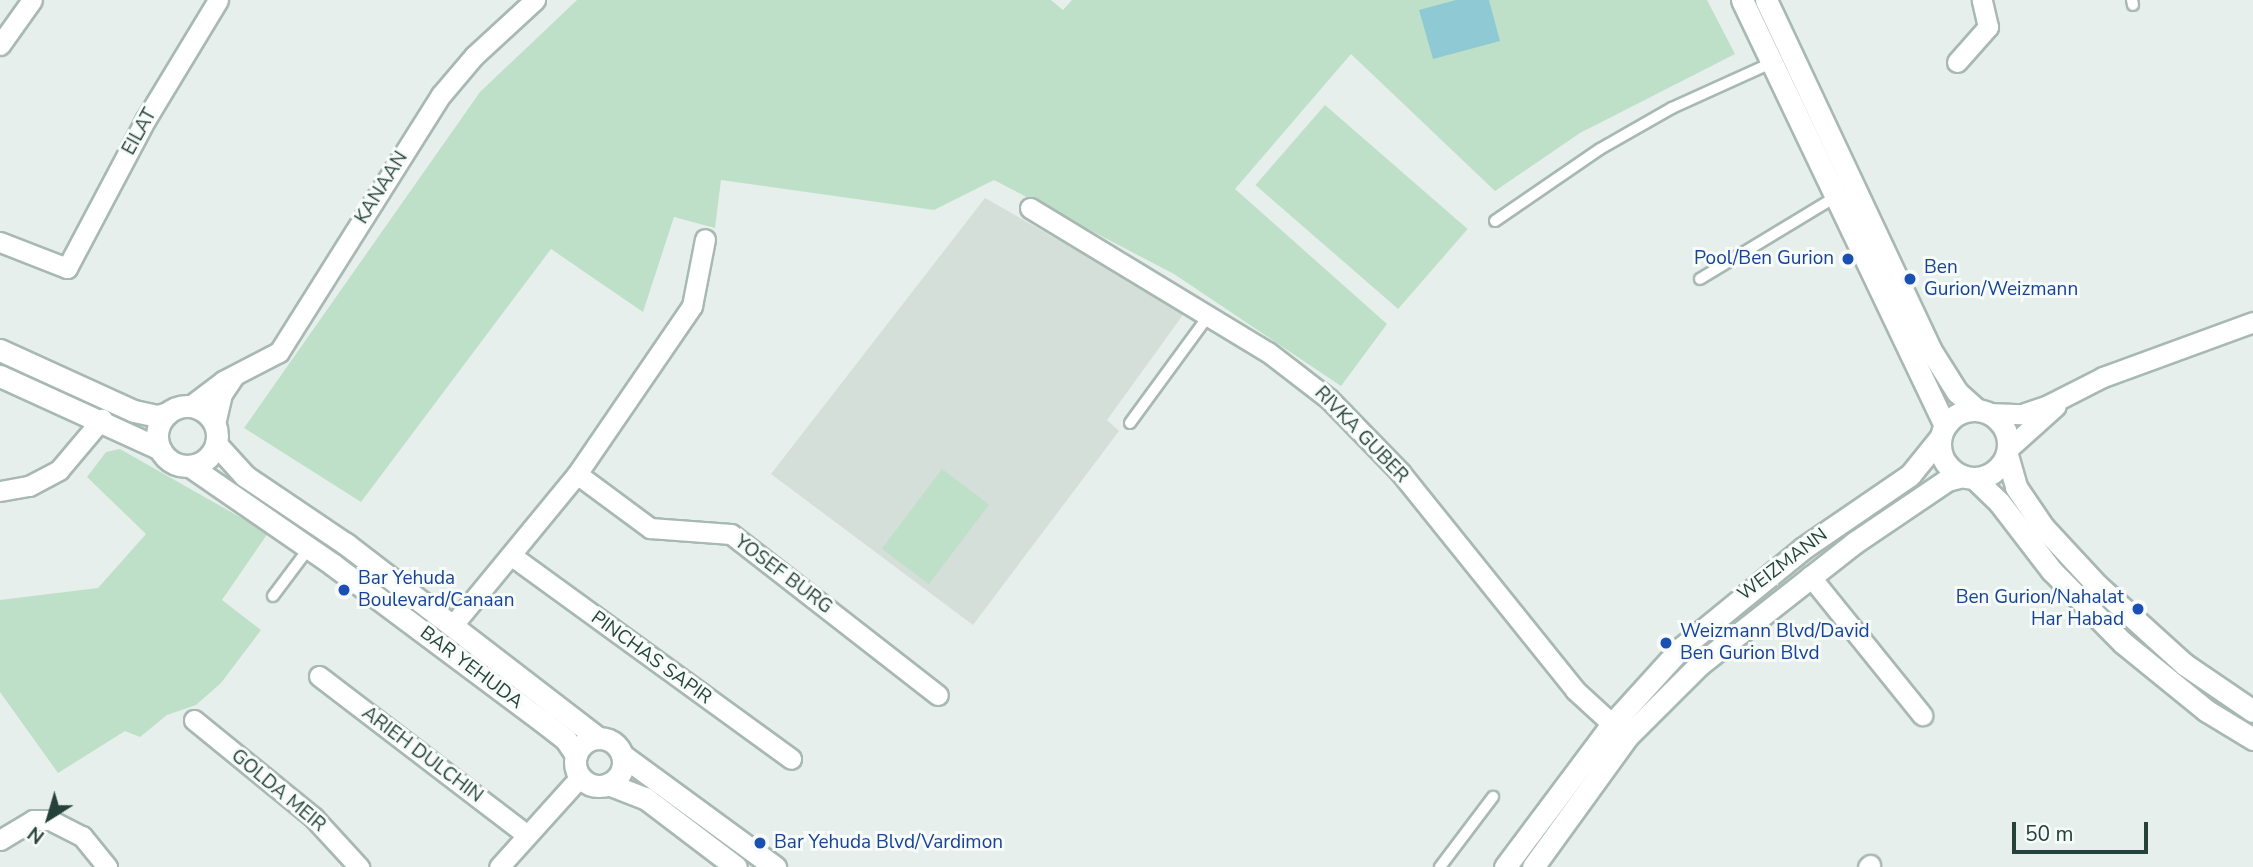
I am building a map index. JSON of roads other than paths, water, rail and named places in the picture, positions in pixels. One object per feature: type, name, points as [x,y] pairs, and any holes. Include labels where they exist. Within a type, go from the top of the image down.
[{"type":"street","points":[[0,45],[32,0]]},
{"type":"street","name":"EILAT","points":[[0,242],[67,268],[146,119],[218,0]]},
{"type":"street","name":"KANAAN","points":[[190,406],[235,375],[279,352],[441,95],[474,56],[536,0]]},
{"type":"street","points":[[1742,0],[1769,64],[1942,432],[1948,466],[1968,477],[1999,502],[2043,562],[2122,642],[2207,711],[2253,739]]},
{"type":"street","points":[[1766,0],[1852,188],[1940,369],[1982,411],[2004,428],[2016,487],[2044,528],[2097,585],[2184,664],[2253,711]]},
{"type":"street","points":[[1958,62],[1988,27],[1982,0]]},
{"type":"street","name":"RIVKA GUBER","points":[[1030,208],[1209,315],[1301,374],[1366,434],[1575,690],[1619,731]]},
{"type":"street","points":[[453,625],[577,474],[692,306],[705,239]]},
{"type":"street","points":[[1942,432],[1958,413],[1982,411],[2022,414],[2253,322]]},
{"type":"street","points":[[0,350],[134,411],[158,416],[190,406],[205,412],[216,434]]},
{"type":"street","points":[[0,376],[102,419],[160,449],[172,462],[190,466],[207,459],[216,434],[222,394],[235,375]]},
{"type":"street","points":[[1968,477],[1997,469],[2007,452],[2074,392]]},
{"type":"street","points":[[160,449],[158,429],[168,413]]},
{"type":"street","points":[[0,491],[29,486],[60,470],[102,419]]},
{"type":"street","name":"WEIZMANN","points":[[1505,867],[1712,620],[1802,549],[1910,475],[1942,432]]},
{"type":"street","name":"BAR YEHUDA","points":[[216,434],[245,475],[453,625],[598,738]]},
{"type":"street","name":"BAR YEHUDA","points":[[190,466],[309,547],[542,721],[566,740],[576,755]]},
{"type":"street","name":"YOSEF BURG","points":[[577,474],[650,527],[731,534],[938,695]]},
{"type":"street","name":"WEIZMANN","points":[[1533,867],[1619,731],[1719,647],[1810,576],[1947,480],[1968,477]]},
{"type":"street","name":"PINCHAS SAPIR","points":[[512,556],[791,759]]},
{"type":"street","points":[[1810,576],[1922,715]]},
{"type":"street","name":"ARIEH DULCHIN","points":[[319,677],[526,834]]},
{"type":"street","name":"GOLDA MEIR","points":[[194,720],[314,818],[359,867]]},
{"type":"street","points":[[736,867],[645,799],[608,784],[593,785],[580,777],[576,755],[584,743],[598,738],[613,742],[622,755],[775,867]]},
{"type":"street","points":[[608,784],[622,769],[622,755]]},
{"type":"street","points":[[499,867],[580,777]]},
{"type":"street","points":[[0,839],[33,820],[50,820],[82,836],[107,867]]},
{"type":"lane","points":[[1495,222],[1550,181],[1672,108],[1769,64]]},
{"type":"lane","points":[[1700,279],[1852,188]]},
{"type":"lane","points":[[1130,423],[1209,315]]},
{"type":"lane","points":[[273,596],[309,547]]},
{"type":"lane","points":[[1440,867],[1493,797]]},
{"type":"water","points":[[1456,0],[1489,0],[1500,41],[1433,59],[1419,10]]},
{"type":"place","name":"Pool/Ben Gurion","points":[[1848,259]]},
{"type":"place","name":"Ben Gurion/Weizmann","points":[[1910,279]]},
{"type":"place","name":"Bar Yehuda Boulevard/Canaan","points":[[344,590]]},
{"type":"place","name":"Ben Gurion/Nahalat Har Habad","points":[[2138,609]]},
{"type":"place","name":"Weizmann Blvd/David Ben Gurion Blvd","points":[[1666,643]]},
{"type":"place","name":"Bar Yehuda Blvd/Vardimon","points":[[760,843]]}]
